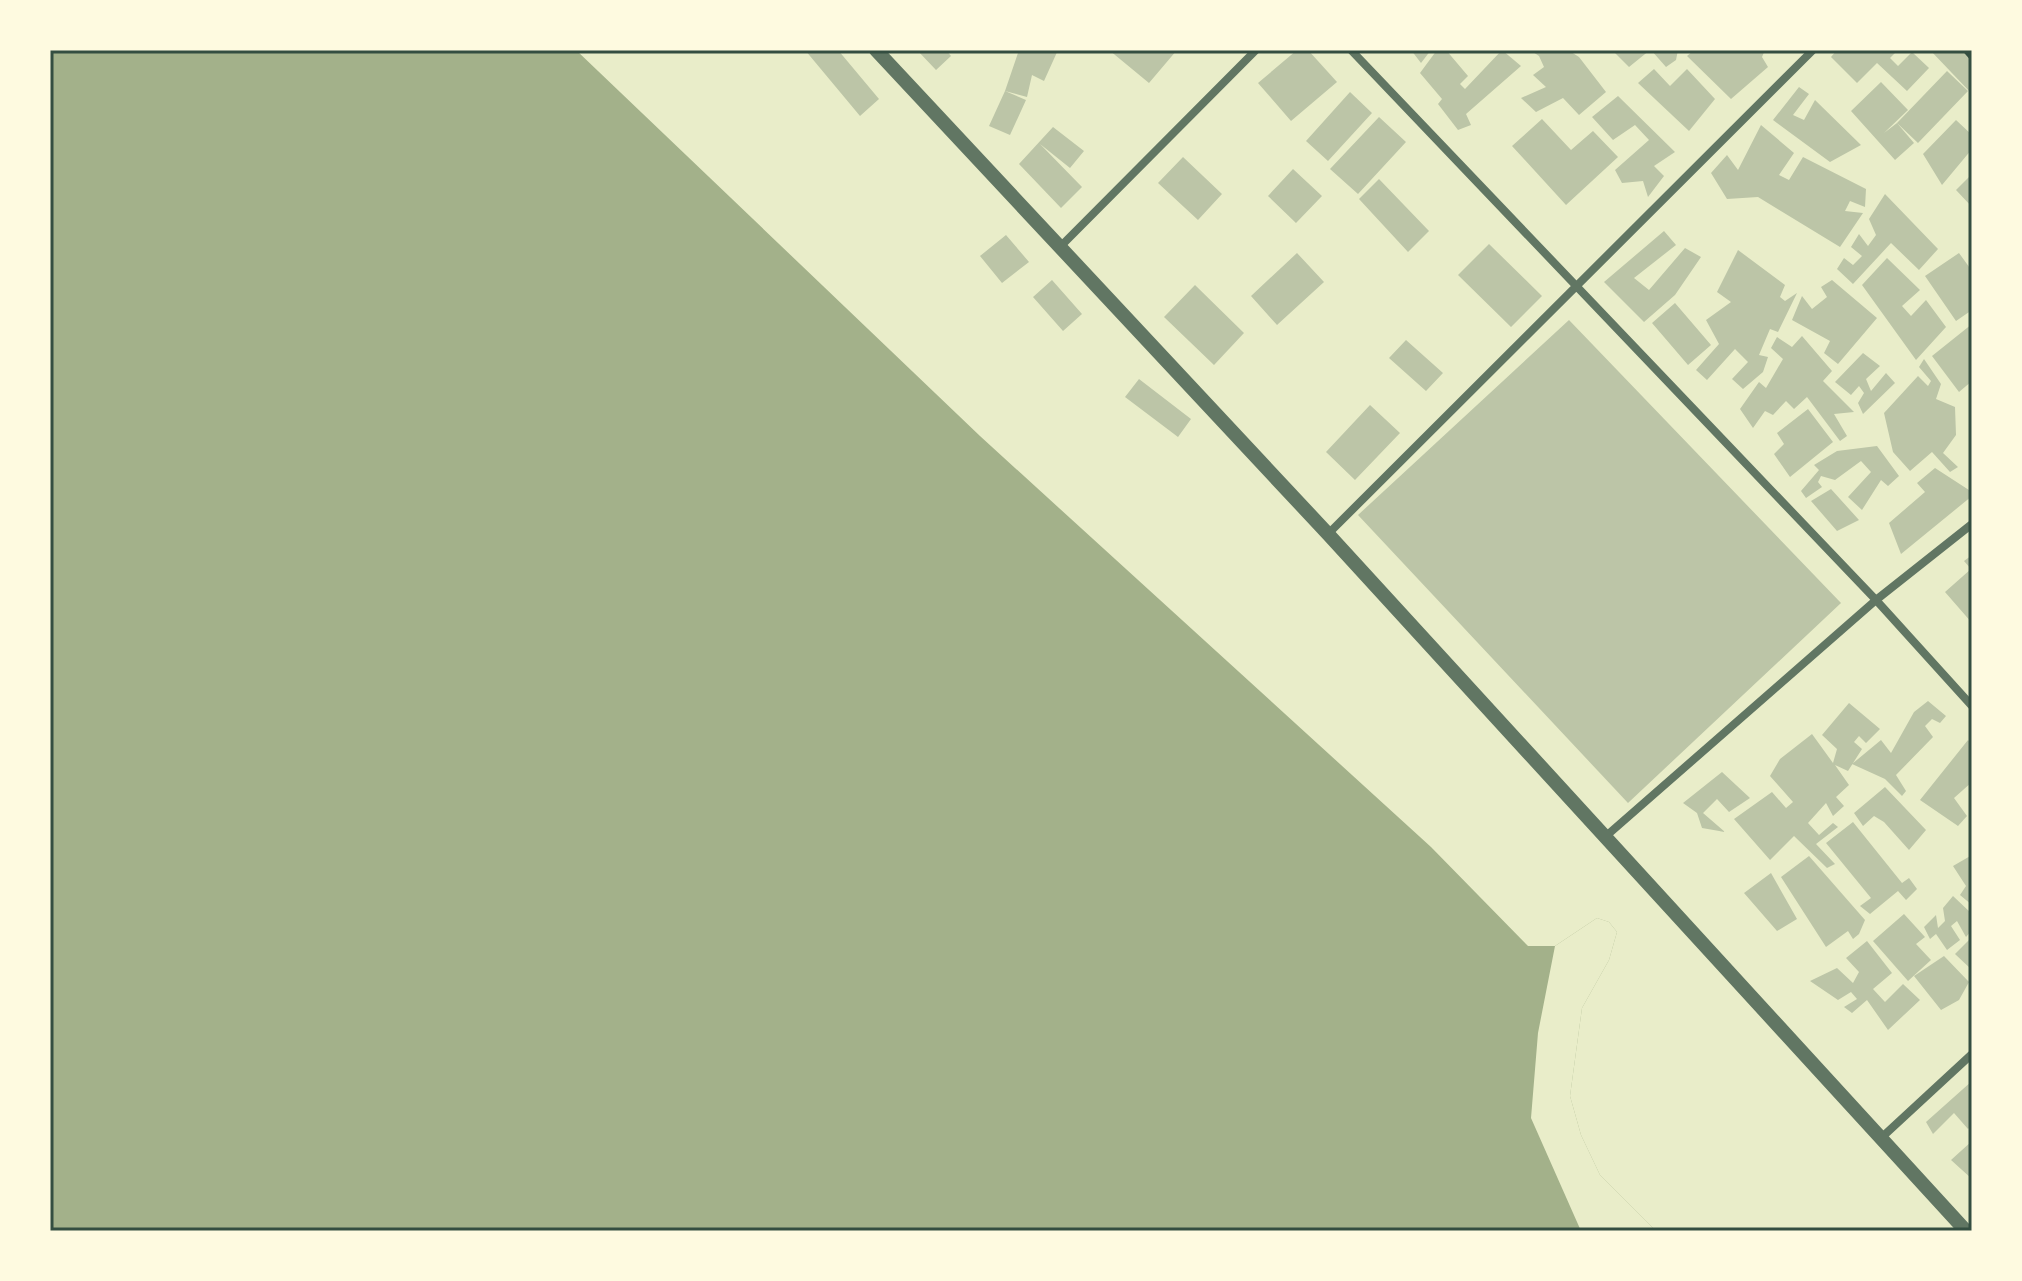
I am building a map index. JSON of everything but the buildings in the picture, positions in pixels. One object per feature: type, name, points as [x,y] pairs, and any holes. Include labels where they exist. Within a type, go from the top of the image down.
[{"type":"street","points":[[876,50],[1328,534],[1966,1231]]},
{"type":"street","points":[[1059,249],[1256,50]]},
{"type":"street","points":[[1351,50],[1876,600],[1972,706]]},
{"type":"street","points":[[1328,534],[1579,288],[1813,50]]},
{"type":"street","points":[[1605,837],[1876,600],[1972,524]]},
{"type":"street","points":[[1880,1139],[1972,1054]]},
{"type":"path","points":[[1965,50],[1972,58]]},
{"type":"shaded area","points":[[50,50],[576,50],[980,436],[1431,847],[1528,946],[1555,946],[1597,918],[1609,922],[1617,932],[1609,960],[1582,1008],[1570,1096],[1581,1135],[1600,1175],[1656,1231],[50,1231]]},
{"type":"pier","points":[[1597,918],[1609,922],[1617,932],[1609,960],[1582,1008],[1570,1096],[1581,1135],[1600,1175],[1656,1231],[1581,1231],[1531,1118],[1538,1033],[1555,946]]}]
